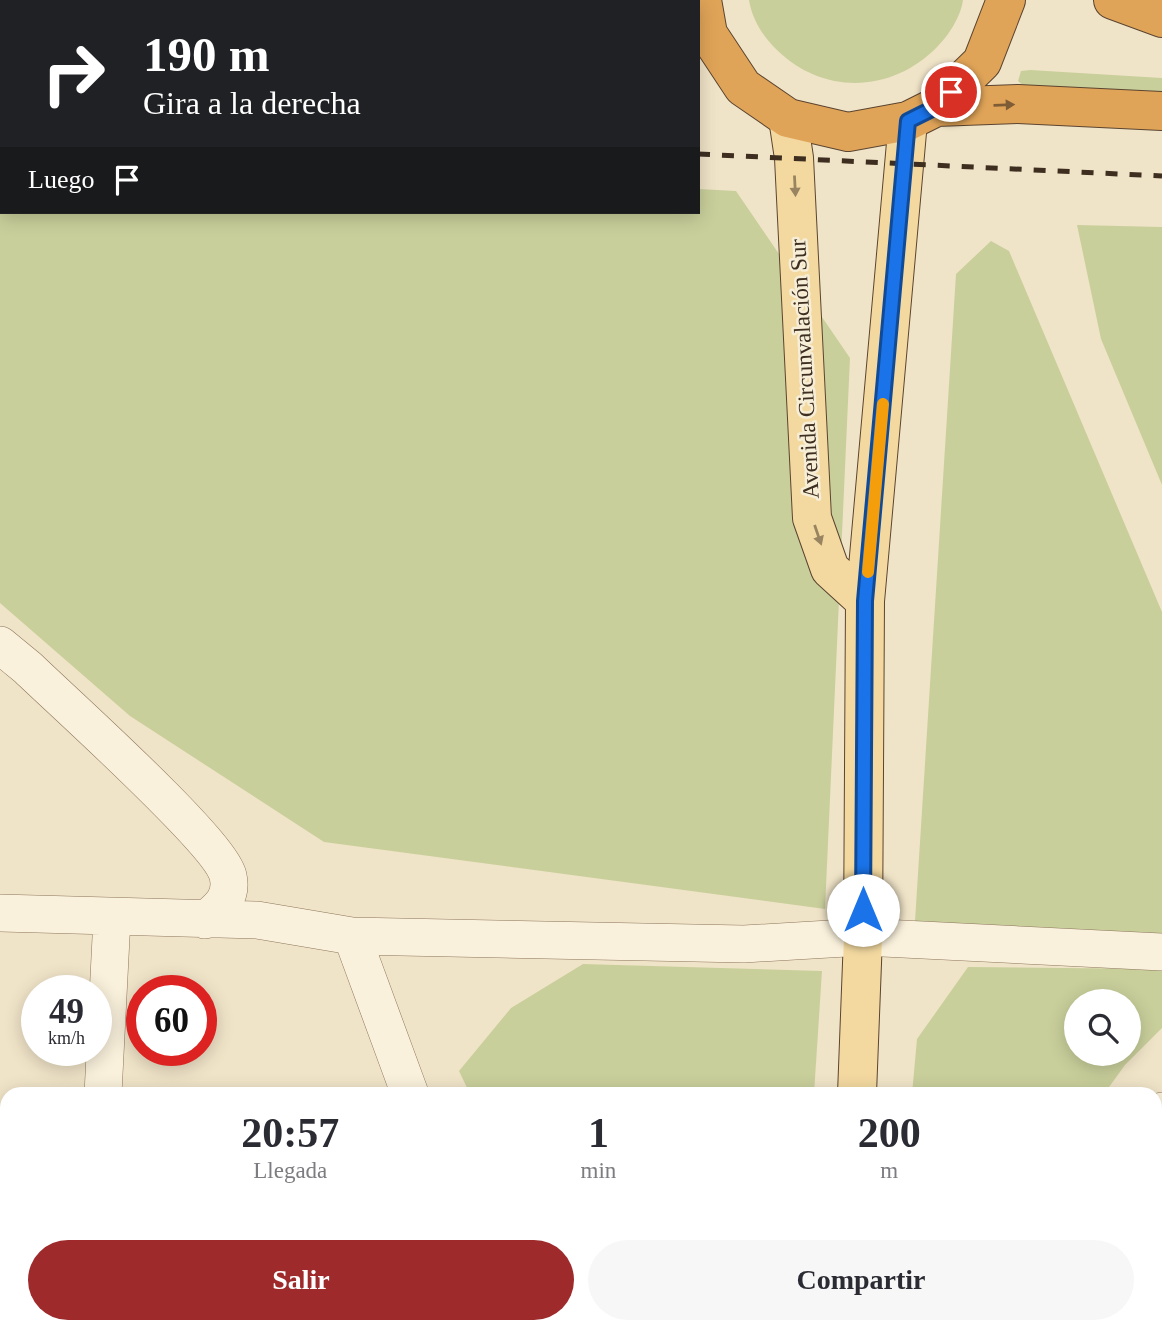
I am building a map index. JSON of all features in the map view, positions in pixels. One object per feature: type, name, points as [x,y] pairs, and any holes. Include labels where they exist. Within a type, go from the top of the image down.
[{"type":"highway","points":[[702,0],[708,34],[743,87]]},
{"type":"highway","points":[[922,114],[982,62],[1006,0]]},
{"type":"highway","points":[[1113,0],[1162,18]]},
{"type":"highway","points":[[700,76],[743,87],[788,118],[848,132],[922,114],[1017,104],[1162,111]]},
{"type":"main road","points":[[856,1087],[863,937],[865,601],[922,114]]},
{"type":"main road","name":"Avenida Circunvalación Sur","points":[[788,118],[794,158],[812,517],[830,569],[865,601]]},
{"type":"street","points":[[0,645],[201,836],[228,875],[229,893],[223,906],[205,920]]},
{"type":"street","points":[[0,913],[257,920],[352,936],[744,944],[863,937],[1162,952]]},
{"type":"street","points":[[103,1087],[113,918]]},
{"type":"street","points":[[352,936],[407,1087]]},
{"type":"green space","points":[[749,0],[963,0],[950,31],[920,62],[880,80],[858,83],[816,75],[796,65],[767,39],[755,21]]},
{"type":"green space","points":[[1021,71],[1162,78],[1162,96],[1026,88],[1018,81]]},
{"type":"green space","points":[[700,189],[736,191],[850,358],[825,909],[324,842],[130,716],[0,603],[0,214],[700,214]]},
{"type":"green space","points":[[1077,225],[1162,227],[1162,485],[1101,339]]},
{"type":"green space","points":[[991,241],[1009,251],[1162,612],[1162,939],[915,921],[956,274]]},
{"type":"green space","points":[[583,964],[822,971],[814,1087],[467,1087],[459,1071],[511,1008]]},
{"type":"green space","points":[[968,967],[1162,969],[1162,1028],[1141,1049],[1141,989],[1064,989],[1064,1066],[1124,1066],[1109,1087],[913,1087],[917,1039]]},
{"type":"railway","points":[[700,154],[1162,176]]},
{"type":"slow traffic","points":[[868,572],[883,404]]},
{"type":"route","points":[[863,910],[865,601],[908,121],[936,107],[951,92]]}]
